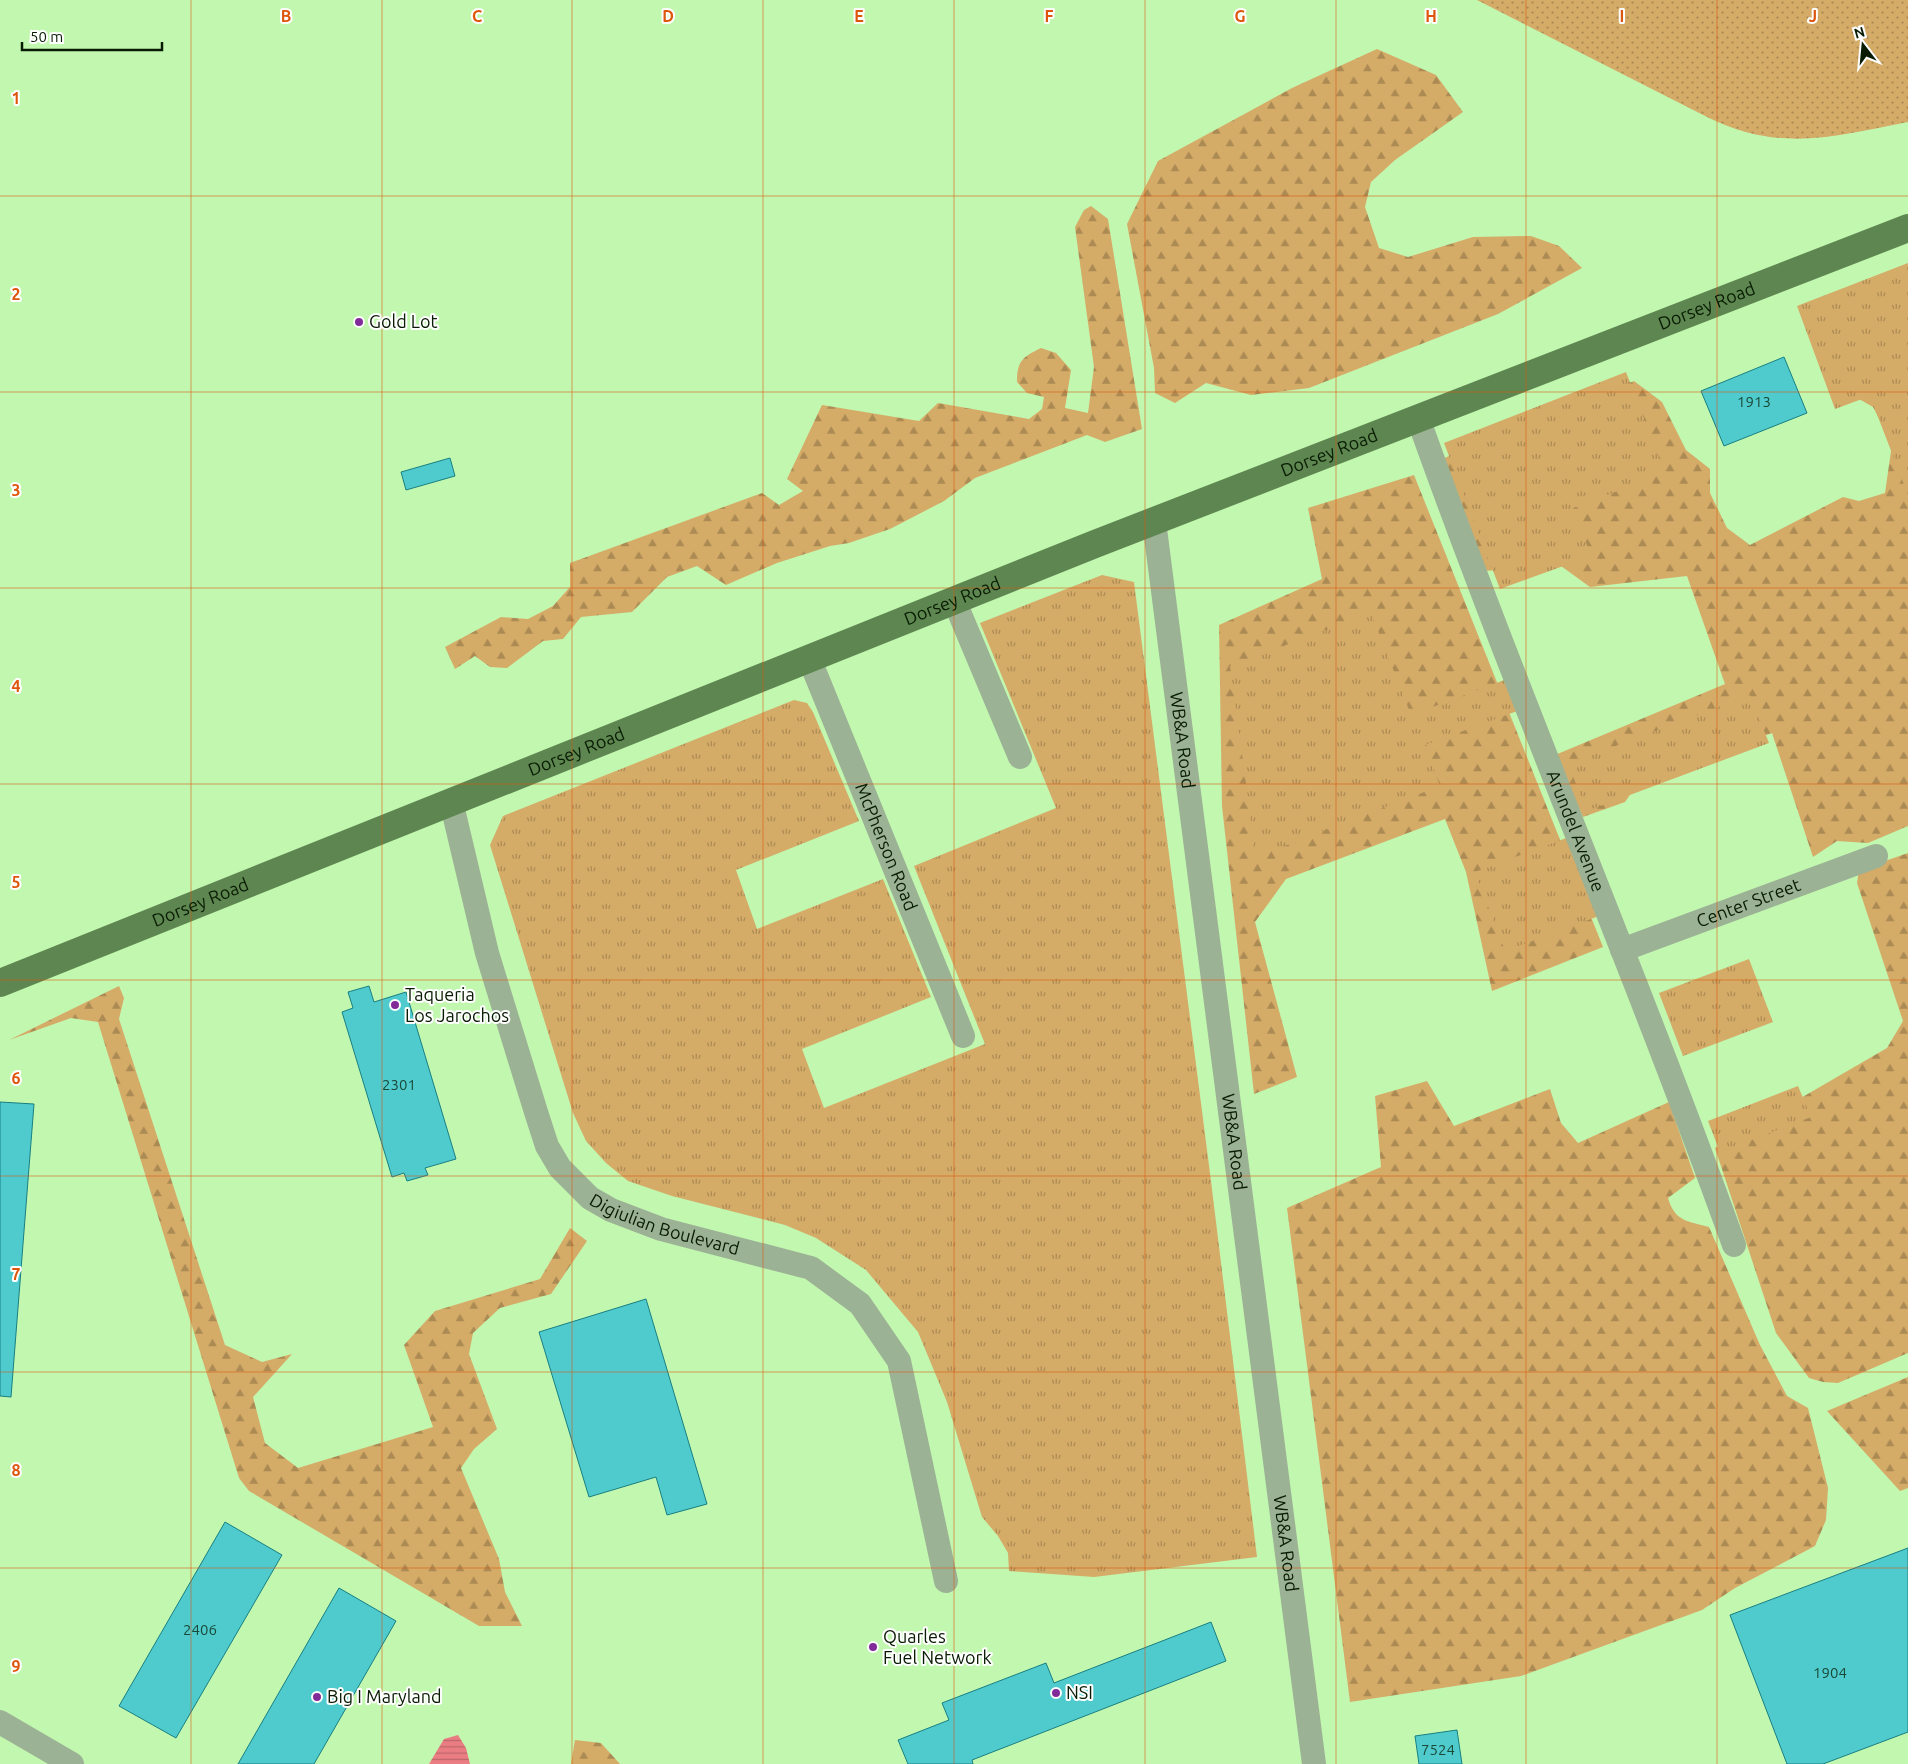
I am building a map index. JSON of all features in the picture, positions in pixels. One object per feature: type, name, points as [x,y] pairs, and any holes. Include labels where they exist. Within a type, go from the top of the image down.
[{"type":"main road","name":"Dorsey Road","points":[[0,983],[954,600],[1908,228]]},
{"type":"street","name":"Arundel Avenue","points":[[1418,418],[1458,532],[1688,1118],[1734,1245]]},
{"type":"street","name":"WB&A Road","points":[[1154,521],[1314,1764]]},
{"type":"street","points":[[954,600],[1020,757]]},
{"type":"street","name":"McPherson Road","points":[[809,658],[964,1036]]},
{"type":"street","name":"Digiulian Boulevard","points":[[451,802],[487,953],[547,1146],[560,1168],[590,1198],[611,1210],[661,1229],[811,1268],[860,1304],[899,1360],[946,1581]]},
{"type":"street","name":"Center Street","points":[[1622,950],[1876,856]]},
{"type":"street","points":[[0,1722],[72,1764]]},
{"type":"green space","points":[[1477,0],[1908,0],[1908,122],[1832,136],[1808,138],[1784,138],[1735,129],[1709,118]]},
{"type":"green space","points":[[1377,49],[1436,75],[1463,112],[1395,160],[1371,182],[1365,207],[1379,248],[1408,257],[1473,237],[1531,236],[1559,246],[1582,268],[1498,314],[1309,388],[1251,395],[1206,383],[1175,403],[1155,393],[1154,368],[1127,224],[1158,161],[1292,88]]},
{"type":"green space","points":[[1091,206],[1108,219],[1142,429],[1105,442],[1087,435],[975,478],[944,501],[890,529],[849,543],[830,546],[777,563],[726,585],[697,566],[667,577],[632,612],[581,617],[563,639],[543,641],[507,668],[490,667],[475,656],[455,669],[445,647],[501,617],[528,619],[553,606],[570,587],[570,563],[762,493],[779,505],[803,491],[787,479],[822,405],[919,421],[938,403],[1029,419],[1042,409],[1044,397],[1027,393],[1017,382],[1018,369],[1025,357],[1041,348],[1056,353],[1071,370],[1065,408],[1088,413],[1094,367],[1075,227],[1084,210]]},
{"type":"green space","points":[[1908,263],[1908,495],[1870,396],[1835,409],[1797,306]]},
{"type":"green space","points":[[1826,319],[1908,417],[1908,826],[1868,843],[1837,841],[1813,857],[1772,733],[1636,786],[1625,802],[1583,817],[1555,755],[1725,684],[1687,576],[1590,587],[1561,566],[1483,571],[1442,459],[1634,381],[1662,402],[1686,450],[1710,469],[1710,493],[1727,528],[1750,545],[1843,497],[1859,501],[1885,493],[1892,444],[1873,407],[1852,395]]},
{"type":"green space","points":[[1626,372],[1665,473],[1573,508],[1591,556],[1500,589],[1444,443]]},
{"type":"green space","points":[[1414,475],[1603,947],[1492,991],[1466,872],[1445,819],[1286,879],[1255,922],[1297,1077],[1254,1094],[1222,806],[1219,625],[1322,579],[1308,508]]},
{"type":"green space","points":[[1102,575],[1134,582],[1257,1557],[1094,1577],[1009,1571],[1008,1553],[998,1536],[982,1517],[947,1402],[918,1332],[866,1270],[816,1238],[785,1225],[672,1196],[628,1181],[606,1163],[586,1141],[573,1113],[490,845],[503,816],[794,700],[807,703],[813,712],[859,821],[736,870],[757,929],[883,879],[931,997],[802,1049],[824,1108],[985,1044],[914,866],[1056,808],[980,623]]},
{"type":"green space","points":[[1371,613],[1411,715],[1507,679],[1520,710],[1425,745],[1440,786],[1256,857],[1230,666]]},
{"type":"green space","points":[[1750,695],[1769,743],[1587,811],[1568,764]]},
{"type":"green space","points":[[1569,837],[1599,916],[1505,951],[1475,872]]},
{"type":"green space","points":[[1908,853],[1908,1353],[1838,1383],[1823,1382],[1809,1378],[1776,1333],[1715,1148],[1887,1048],[1903,1021],[1857,883],[1859,870]]},
{"type":"green space","points":[[1749,959],[1773,1022],[1683,1056],[1659,993]]},
{"type":"green space","points":[[119,986],[124,998],[119,1019],[225,1345],[262,1362],[292,1354],[253,1397],[265,1443],[298,1468],[433,1427],[404,1345],[435,1311],[540,1279],[570,1228],[587,1241],[551,1294],[500,1308],[473,1333],[469,1354],[497,1429],[474,1449],[461,1468],[499,1559],[505,1592],[522,1626],[479,1626],[249,1491],[239,1478],[98,1022],[71,1018],[9,1040]]},
{"type":"green space","points":[[1427,1081],[1454,1126],[1550,1089],[1561,1123],[1578,1143],[1669,1102],[1695,1178],[1668,1198],[1671,1206],[1674,1212],[1683,1219],[1709,1227],[1760,1345],[1787,1396],[1808,1408],[1828,1488],[1826,1520],[1815,1546],[1735,1588],[1702,1610],[1521,1676],[1350,1702],[1287,1208],[1381,1167],[1375,1096]]},
{"type":"green space","points":[[1798,1086],[1811,1117],[1720,1152],[1708,1121]]},
{"type":"green space","points":[[1908,1377],[1908,1488],[1900,1491],[1827,1411]]},
{"type":"green space","points":[[575,1740],[601,1743],[620,1764],[571,1764]]},
{"type":"shaded area","points":[[458,1735],[466,1748],[470,1764],[429,1764],[444,1739]]},
{"type":"building","points":[[1784,357],[1807,413],[1724,446],[1701,391]]},
{"type":"building","points":[[450,458],[455,476],[406,490],[401,472]]},
{"type":"building","points":[[369,986],[374,1002],[406,992],[456,1159],[425,1168],[428,1175],[407,1181],[404,1173],[392,1177],[342,1012],[353,1008],[348,992]]},
{"type":"building","points":[[0,1102],[34,1104],[11,1397],[0,1396]]},
{"type":"building","points":[[646,1299],[707,1504],[667,1515],[656,1477],[589,1497],[539,1332]]},
{"type":"building","points":[[225,1522],[282,1555],[176,1738],[119,1706]]},
{"type":"building","points":[[1908,1548],[1908,1732],[1823,1764],[1787,1764],[1730,1615]]},
{"type":"building","points":[[339,1588],[396,1621],[314,1764],[238,1764]]},
{"type":"building","name":"NSI","points":[[1211,1622],[1226,1661],[972,1760],[973,1764],[908,1764],[898,1740],[949,1720],[942,1703],[1046,1663],[1054,1683]]},
{"type":"building","points":[[1457,1730],[1462,1764],[1419,1764],[1415,1736]]},
{"type":"place","name":"Gold Lot","points":[[359,322]]},
{"type":"place","name":"Taqueria Los Jarochos","points":[[395,1005]]},
{"type":"place","name":"Quarles Fuel Network","points":[[873,1647]]},
{"type":"place","name":"NSI","points":[[1056,1693]]},
{"type":"place","name":"Big I Maryland","points":[[317,1697]]}]
